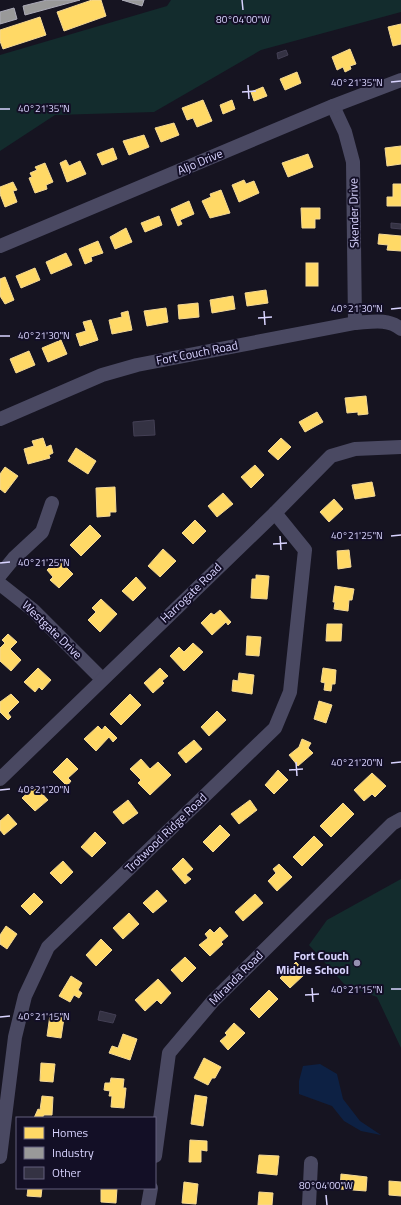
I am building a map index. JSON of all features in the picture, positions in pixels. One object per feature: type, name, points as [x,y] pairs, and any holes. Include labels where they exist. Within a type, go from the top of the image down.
[{"type":"street","name":"Aljo Drive","points":[[0,246],[333,106],[401,80]]},
{"type":"street","name":"Skender Drive","points":[[333,106],[345,132],[353,162],[356,323]]},
{"type":"street","name":"Fort Couch Road","points":[[0,419],[102,375],[137,365],[356,323],[379,321],[394,323],[401,328]]},
{"type":"street","points":[[401,443],[401,448]]},
{"type":"street","name":"Harrogate Road","points":[[0,779],[275,513],[331,456],[355,449],[401,448]]},
{"type":"street","points":[[0,575],[14,558],[42,532],[52,503]]},
{"type":"street","name":"Trotwood Ridge Road","points":[[0,1157],[15,1037],[24,996],[48,947],[275,728],[290,692],[305,550],[275,513]]},
{"type":"street","name":"Westgate Drive","points":[[0,584],[33,610],[102,679]]},
{"type":"street","name":"Miranda Road","points":[[156,1149],[169,1053],[213,1001],[392,824],[401,819]]},
{"type":"street","points":[[309,1205],[311,1163]]},
{"type":"street","points":[[148,1205],[151,1189]]},
{"type":"green space","points":[[171,0],[401,0],[401,12],[261,50],[154,112],[55,115],[0,151],[0,55],[167,6]]},
{"type":"green space","points":[[401,879],[401,1048],[377,997],[345,985],[309,945],[327,920]]},
{"type":"water","points":[[320,1064],[337,1074],[343,1099],[360,1121],[381,1135],[361,1131],[344,1121],[332,1106],[299,1094],[299,1081],[303,1066]]},
{"type":"building: Homes","points":[[92,0],[101,0],[106,16],[64,31],[57,12]]},
{"type":"building: Homes","points":[[40,17],[46,35],[3,49],[0,41],[0,30]]},
{"type":"building: Homes","points":[[401,24],[401,44],[393,46],[388,27]]},
{"type":"building: Homes","points":[[350,49],[356,64],[350,66],[351,69],[345,72],[343,67],[337,70],[332,57]]},
{"type":"building: Homes","points":[[297,72],[301,83],[285,90],[280,79]]},
{"type":"building: Homes","points":[[263,87],[267,96],[254,101],[251,92]]},
{"type":"building: Homes","points":[[203,100],[212,121],[197,127],[193,118],[187,120],[182,108]]},
{"type":"building: Homes","points":[[232,100],[235,109],[223,114],[220,105]]},
{"type":"building: Homes","points":[[174,123],[179,135],[161,142],[155,128]]},
{"type":"building: Homes","points":[[144,135],[149,147],[129,155],[123,141]]},
{"type":"building: Homes","points":[[401,146],[401,164],[387,166],[385,148]]},
{"type":"building: Homes","points":[[113,148],[117,159],[102,165],[97,154]]},
{"type":"building: Homes","points":[[308,154],[313,167],[288,177],[282,163]]},
{"type":"building: Homes","points":[[66,160],[69,166],[80,161],[86,174],[67,182],[60,163]]},
{"type":"building: Homes","points":[[45,163],[53,182],[46,185],[47,189],[35,193],[29,178],[32,177],[30,173],[37,170],[35,167]]},
{"type":"building: Homes","points":[[244,180],[246,184],[254,181],[259,193],[239,202],[232,185]]},
{"type":"building: Homes","points":[[13,182],[17,190],[13,191],[17,202],[5,207],[0,194],[0,187]]},
{"type":"building: Homes","points":[[393,184],[401,184],[401,206],[387,206],[387,197],[393,197]]},
{"type":"building: Homes","points":[[221,190],[230,213],[210,218],[202,201],[211,197],[210,194]]},
{"type":"building: Homes","points":[[189,201],[194,214],[180,220],[182,224],[178,226],[171,209]]},
{"type":"building: Homes","points":[[301,208],[320,208],[320,219],[315,219],[315,228],[302,228]]},
{"type":"building: Homes","points":[[159,216],[162,225],[145,232],[141,223]]},
{"type":"building: Homes","points":[[126,228],[132,242],[115,249],[110,237]]},
{"type":"building: Homes","points":[[379,234],[401,236],[401,251],[387,250],[388,245],[378,244]]},
{"type":"building: Homes","points":[[98,241],[103,253],[91,257],[92,261],[85,264],[79,249]]},
{"type":"building: Homes","points":[[66,253],[72,265],[51,274],[46,262]]},
{"type":"building: Homes","points":[[306,263],[318,263],[318,286],[306,286]]},
{"type":"building: Homes","points":[[35,268],[40,280],[21,288],[16,276]]},
{"type":"building: Homes","points":[[5,277],[14,300],[5,304],[0,296],[0,279]]},
{"type":"building: Homes","points":[[266,290],[268,303],[247,306],[245,293]]},
{"type":"building: Homes","points":[[233,296],[235,309],[212,313],[210,300]]},
{"type":"building: Homes","points":[[198,303],[199,317],[179,319],[178,305]]},
{"type":"building: Homes","points":[[166,308],[168,322],[147,326],[144,311]]},
{"type":"building: Homes","points":[[128,311],[132,330],[112,334],[109,320],[122,317],[121,313]]},
{"type":"building: Homes","points":[[91,320],[98,340],[80,346],[76,334],[86,331],[83,322]]},
{"type":"building: Homes","points":[[61,340],[67,354],[48,362],[42,348]]},
{"type":"building: Homes","points":[[29,351],[35,365],[16,373],[10,359]]},
{"type":"building: Homes","points":[[366,396],[368,414],[358,415],[358,412],[347,413],[345,398]]},
{"type":"building: Homes","points":[[317,412],[323,422],[305,432],[299,422]]},
{"type":"building: Homes","points":[[43,438],[46,447],[51,445],[53,453],[49,455],[50,458],[28,464],[24,449],[34,446],[32,441]]},
{"type":"building: Homes","points":[[281,438],[291,447],[278,460],[268,451]]},
{"type":"building: Homes","points":[[76,448],[96,461],[88,474],[68,461]]},
{"type":"building: Homes","points":[[255,465],[264,475],[251,488],[241,477]]},
{"type":"building: Homes","points":[[5,467],[18,476],[5,493],[0,489],[0,474]]},
{"type":"building: Homes","points":[[372,482],[375,496],[355,499],[352,485]]},
{"type":"building: Homes","points":[[115,487],[116,512],[110,512],[110,516],[97,517],[96,488]]},
{"type":"building: Homes","points":[[223,493],[233,504],[217,517],[208,506]]},
{"type":"building: Homes","points":[[334,499],[343,509],[329,522],[320,512]]},
{"type":"building: Homes","points":[[195,520],[206,531],[193,544],[182,533]]},
{"type":"building: Homes","points":[[90,525],[101,536],[81,556],[70,545]]},
{"type":"building: Homes","points":[[163,549],[176,561],[160,577],[148,566]]},
{"type":"building: Homes","points":[[349,550],[351,567],[338,569],[337,551]]},
{"type":"building: Homes","points":[[58,559],[73,574],[59,588],[50,580],[53,577],[47,570]]},
{"type":"building: Homes","points":[[256,575],[269,576],[267,599],[251,598],[252,579],[256,579]]},
{"type":"building: Homes","points":[[136,577],[146,588],[133,601],[122,591]]},
{"type":"building: Homes","points":[[335,586],[354,589],[352,600],[349,600],[348,611],[334,609],[335,602],[333,602]]},
{"type":"building: Homes","points":[[101,599],[117,614],[100,632],[88,620],[96,612],[92,608]]},
{"type":"building: Homes","points":[[220,610],[231,622],[228,625],[226,622],[212,635],[201,623],[211,613],[214,615]]},
{"type":"building: Homes","points":[[327,624],[342,624],[341,641],[326,641]]},
{"type":"building: Homes","points":[[8,634],[17,642],[10,649],[21,660],[11,671],[0,661],[0,648],[5,643],[2,640]]},
{"type":"building: Homes","points":[[247,636],[261,637],[259,656],[246,655]]},
{"type":"building: Homes","points":[[193,643],[203,652],[184,671],[170,656],[179,647],[184,652]]},
{"type":"building: Homes","points":[[38,668],[51,680],[42,690],[39,687],[35,692],[24,682]]},
{"type":"building: Homes","points":[[160,668],[168,676],[162,681],[164,683],[153,693],[144,683]]},
{"type":"building: Homes","points":[[323,668],[336,670],[335,684],[332,684],[331,691],[324,690],[325,683],[321,682]]},
{"type":"building: Homes","points":[[239,673],[254,675],[252,694],[232,691],[233,680],[238,681]]},
{"type":"building: Homes","points":[[11,694],[19,702],[8,713],[11,717],[8,720],[0,712],[0,702]]},
{"type":"building: Homes","points":[[130,694],[141,705],[121,725],[110,714]]},
{"type":"building: Homes","points":[[319,701],[332,705],[326,723],[314,719]]},
{"type":"building: Homes","points":[[217,711],[226,720],[209,736],[201,727]]},
{"type":"building: Homes","points":[[98,726],[102,730],[105,726],[117,738],[113,742],[109,737],[96,751],[84,739]]},
{"type":"building: Homes","points":[[302,739],[311,743],[308,748],[313,753],[298,766],[289,755],[299,747]]},
{"type":"building: Homes","points":[[194,740],[202,749],[186,763],[178,753]]},
{"type":"building: Homes","points":[[67,758],[78,769],[68,778],[71,781],[67,786],[53,772]]},
{"type":"building: Homes","points":[[141,759],[150,769],[158,762],[171,775],[150,795],[138,783],[141,780],[130,769]]},
{"type":"building: Homes","points":[[278,770],[288,780],[274,794],[265,785]]},
{"type":"building: Homes","points":[[372,773],[386,786],[375,797],[372,794],[364,801],[354,790]]},
{"type":"building: Homes","points":[[35,786],[48,800],[35,811],[22,798]]},
{"type":"building: Homes","points":[[128,800],[138,813],[123,824],[113,812]]},
{"type":"building: Homes","points":[[250,800],[257,810],[239,824],[231,814]]},
{"type":"building: Homes","points":[[343,803],[354,814],[331,837],[320,826]]},
{"type":"building: Homes","points":[[8,814],[17,824],[4,835],[0,830],[0,821]]},
{"type":"building: Homes","points":[[220,825],[230,835],[213,852],[203,842]]},
{"type":"building: Homes","points":[[95,832],[106,843],[92,857],[81,847]]},
{"type":"building: Homes","points":[[314,836],[323,845],[302,866],[293,857]]},
{"type":"building: Homes","points":[[183,858],[193,869],[186,875],[191,879],[185,884],[172,869]]},
{"type":"building: Homes","points":[[63,861],[73,872],[61,884],[50,873]]},
{"type":"building: Homes","points":[[279,864],[292,877],[277,891],[268,881],[276,873],[273,869]]},
{"type":"building: Homes","points":[[157,890],[167,901],[153,913],[143,903]]},
{"type":"building: Homes","points":[[34,893],[43,902],[30,915],[21,906]]},
{"type":"building: Homes","points":[[255,894],[263,903],[243,921],[235,912]]},
{"type":"building: Homes","points":[[129,913],[139,924],[123,939],[113,928]]},
{"type":"building: Homes","points":[[6,926],[17,934],[7,949],[0,944],[0,935]]},
{"type":"building: Homes","points":[[220,927],[228,936],[221,942],[223,944],[210,956],[199,945],[208,938],[205,934],[210,929],[214,933]]},
{"type":"building: Homes","points":[[101,939],[112,950],[96,966],[86,955]]},
{"type":"building: Homes","points":[[185,957],[196,968],[182,982],[171,970]]},
{"type":"building: Homes","points":[[296,962],[306,973],[290,988],[280,978]]},
{"type":"building: Homes","points":[[71,976],[82,983],[78,990],[82,993],[79,998],[74,995],[70,1002],[59,996]]},
{"type":"building: Homes","points":[[158,979],[171,993],[161,1004],[157,1000],[145,1011],[135,1000]]},
{"type":"building: Homes","points":[[269,990],[278,999],[259,1018],[250,1009]]},
{"type":"building: Homes","points":[[50,1015],[64,1018],[61,1038],[47,1036]]},
{"type":"building: Homes","points":[[234,1023],[245,1033],[228,1050],[220,1041],[227,1035],[225,1033]]},
{"type":"building: Homes","points":[[123,1034],[137,1039],[130,1060],[109,1053],[112,1046],[118,1048]]},
{"type":"building: Homes","points":[[204,1058],[221,1067],[215,1078],[212,1078],[208,1085],[194,1078]]},
{"type":"building: Homes","points":[[41,1063],[55,1064],[53,1082],[40,1081]]},
{"type":"building: Homes","points":[[111,1078],[124,1079],[123,1088],[126,1088],[124,1108],[111,1107],[112,1096],[109,1096],[110,1091],[104,1090],[105,1083],[110,1083]]},
{"type":"building: Homes","points":[[195,1095],[207,1097],[203,1126],[191,1124]]},
{"type":"building: Homes","points":[[42,1096],[53,1097],[52,1115],[34,1117],[38,1109],[40,1110]]},
{"type":"building: Homes","points":[[190,1140],[207,1141],[207,1151],[201,1150],[201,1162],[189,1162]]},
{"type":"building: Homes","points":[[259,1155],[279,1156],[277,1175],[257,1173]]},
{"type":"building: Homes","points":[[341,1174],[367,1177],[366,1191],[340,1189]]},
{"type":"building: Homes","points":[[389,1181],[401,1182],[401,1196],[389,1195]]},
{"type":"building: Homes","points":[[184,1182],[198,1184],[196,1204],[182,1203]]},
{"type":"building: Homes","points":[[28,1189],[42,1189],[41,1197],[27,1196]]},
{"type":"building: Homes","points":[[101,1189],[117,1189],[116,1203],[101,1202]]},
{"type":"building: Homes","points":[[259,1192],[273,1193],[272,1205],[258,1205]]},
{"type":"building: Industry","points":[[47,0],[80,0],[25,15],[23,6]]},
{"type":"building: Industry","points":[[122,0],[144,0],[142,6]]},
{"type":"building: Industry","points":[[14,8],[17,19],[0,24],[0,12]]},
{"type":"building: Other","points":[[286,50],[288,55],[278,59],[277,53]]},
{"type":"building: Other","points":[[391,223],[401,224],[401,229],[391,228]]},
{"type":"building: Other","points":[[154,420],[155,435],[134,436],[133,422]]},
{"type":"building: Other","points":[[100,1011],[116,1015],[113,1023],[98,1020]]},
{"type":"place","name":"Fort Couch Middle School","points":[[357,963]]}]
